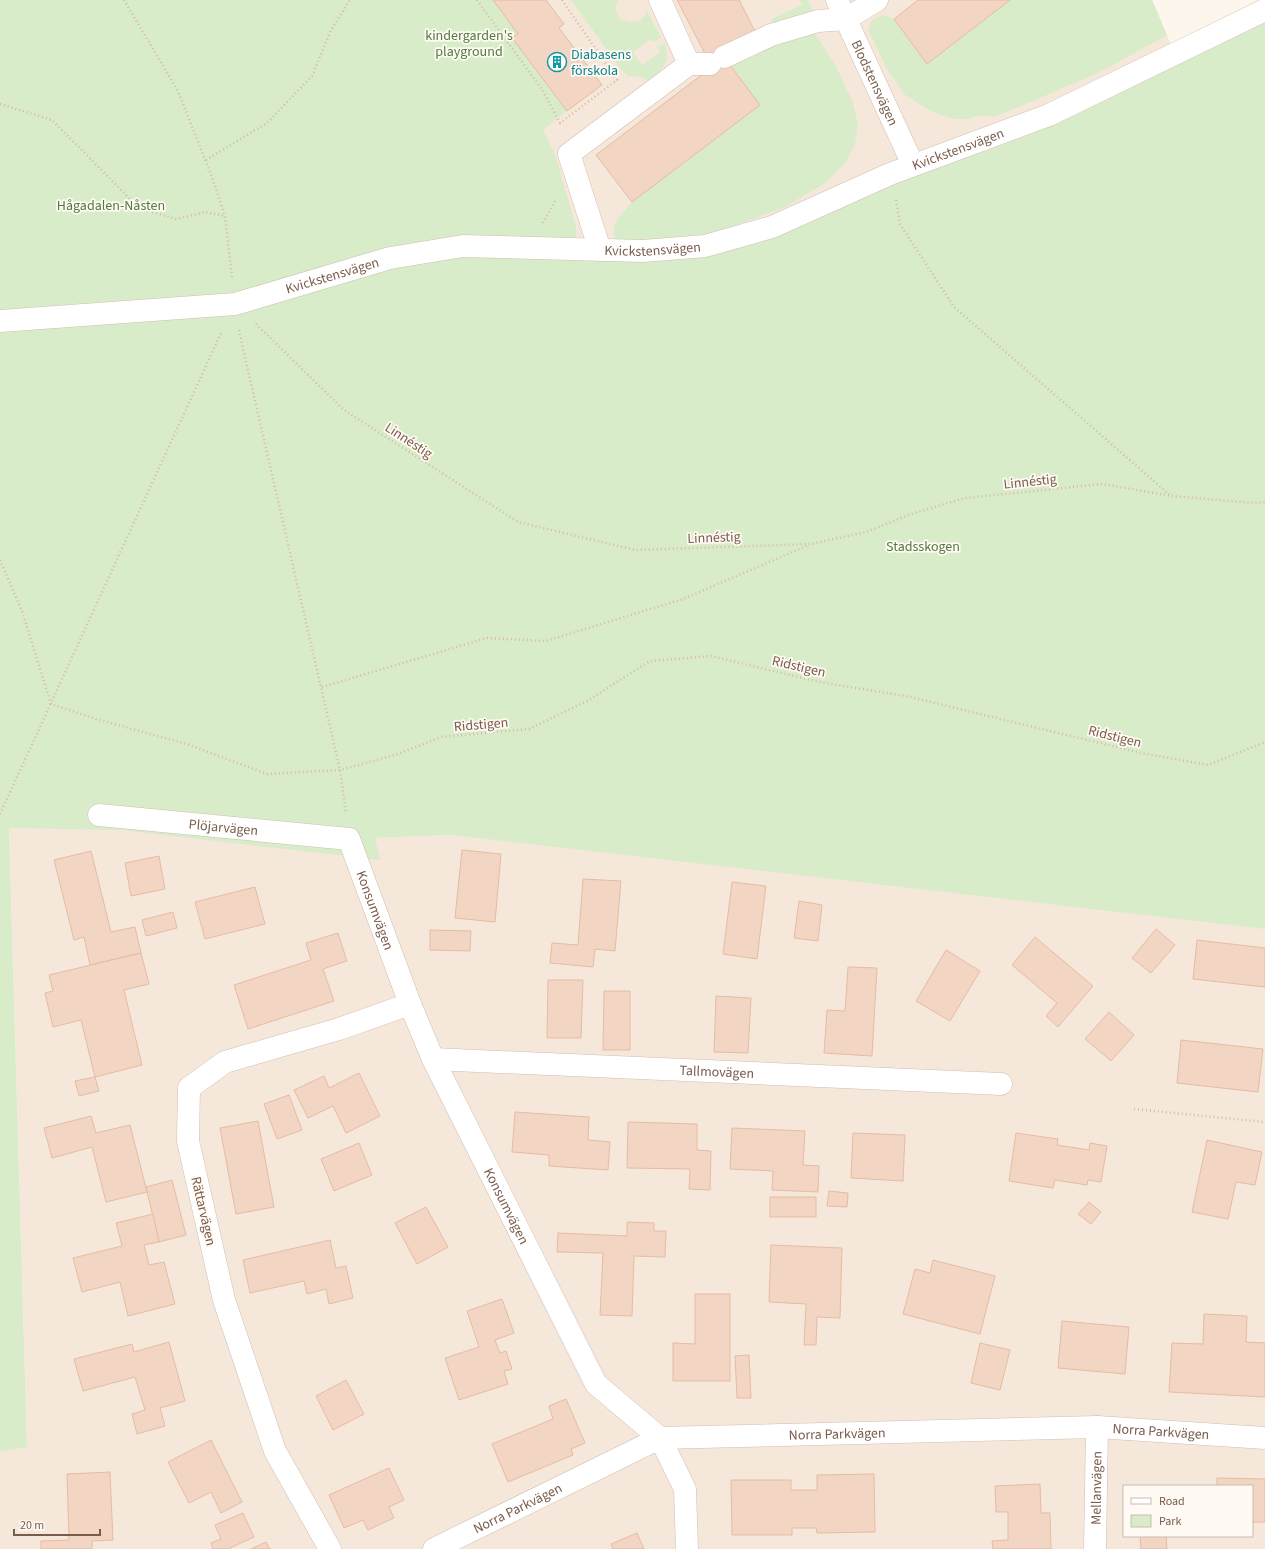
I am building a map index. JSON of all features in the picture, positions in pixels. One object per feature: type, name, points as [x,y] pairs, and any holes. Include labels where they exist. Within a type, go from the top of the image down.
[{"type":"street","points":[[660,0],[708,62]]},
{"type":"street","points":[[600,250],[569,154],[708,62],[771,35],[818,21],[841,9],[877,0]]},
{"type":"street","name":"Blodstensvägen","points":[[841,9],[914,165]]},
{"type":"street","name":"Kvickstensvägen","points":[[0,321],[235,304],[390,258],[463,246],[643,251],[705,246],[772,227],[890,174],[1049,115],[1265,10]]},
{"type":"street","name":"Plöjarvägen","points":[[99,815],[349,839]]},
{"type":"street","name":"Konsumvägen","points":[[349,839],[410,1004],[433,1059],[596,1384],[660,1438],[685,1489],[687,1549]]},
{"type":"street","name":"Rättarvägen","points":[[330,1549],[275,1451],[224,1300],[188,1141],[189,1088],[225,1062],[339,1029],[410,1004]]},
{"type":"street","name":"Tallmovägen","points":[[433,1059],[1001,1084]]},
{"type":"street","name":"Norra Parkvägen","points":[[434,1549],[660,1438],[1097,1427],[1265,1438]]},
{"type":"street","name":"Mellanvägen","points":[[1095,1549],[1097,1427]]},
{"type":"path","points":[[124,0],[178,91],[206,160],[225,216],[235,304],[244,353],[340,770],[349,839]]},
{"type":"path","points":[[206,160],[267,123],[312,76],[331,30],[350,0]]},
{"type":"path","points":[[477,0],[543,91],[560,123],[617,80],[562,0]]},
{"type":"path","points":[[0,104],[52,120],[139,208],[176,219],[206,212],[225,216]]},
{"type":"path","points":[[529,248],[573,167]]},
{"type":"path","points":[[890,174],[900,224],[954,307],[1172,496]]},
{"type":"path","points":[[0,814],[235,304]]},
{"type":"path","name":"Linnéstig","points":[[235,304],[344,410],[518,522],[635,550],[811,544],[866,532],[911,514],[965,498],[1102,484],[1172,496],[1254,503],[1265,502]]},
{"type":"path","points":[[322,687],[487,638],[546,641],[683,599],[811,544]]},
{"type":"path","points":[[0,560],[22,611],[51,704]]},
{"type":"path","name":"Ridstigen","points":[[51,704],[96,719],[187,744],[267,774],[340,770],[398,754],[441,738],[529,729],[587,701],[650,661],[711,656],[820,682],[906,696],[1141,753],[1208,765],[1265,742]]},
{"type":"path","points":[[1134,1109],[1265,1122]]},
{"type":"shaded area","points":[[422,0],[1152,0],[1175,54],[705,246],[576,249]]},
{"type":"shaded area","points":[[9,825],[349,839],[716,825],[1265,927],[1265,1549],[0,1549],[0,1452],[27,1447]]},
{"type":"green space","name":"Stadsskogen","points":[[0,0],[493,0],[518,34],[512,38],[567,111],[543,130],[554,152],[576,226],[576,249],[643,251],[772,227],[1265,10],[1265,929],[452,835],[375,838],[380,860],[120,830],[9,828],[27,1447],[0,1452]]},
{"type":"green space","points":[[571,0],[618,0],[615,9],[620,19],[632,22],[642,19],[647,11],[661,37],[654,42],[651,39],[633,52],[642,65],[660,52],[657,47],[665,43],[666,61],[662,68],[648,81],[642,77],[628,76],[621,69]]},
{"type":"green space","points":[[800,0],[808,0],[812,9],[811,11],[775,26],[771,23],[773,18],[802,5]]},
{"type":"green space","points":[[1010,0],[1152,0],[1167,35],[1102,71],[996,116],[977,116],[969,119],[955,119],[932,112],[905,95],[887,69],[868,29],[872,20],[884,15],[894,19],[927,64]]},
{"type":"green space","points":[[814,32],[835,64],[853,103],[858,124],[855,144],[845,163],[827,182],[785,207],[715,233],[661,242],[615,241],[615,223],[632,202],[760,105],[726,59]]},
{"type":"building","name":"Diabasens förskola","points":[[493,0],[546,0],[564,24],[559,28],[602,85],[567,111],[512,38],[518,34]]},
{"type":"building","points":[[677,0],[739,0],[758,37],[724,57],[760,105],[632,202],[596,155],[712,67]]},
{"type":"building","points":[[918,0],[1010,0],[927,64],[894,19]]},
{"type":"building","points":[[462,850],[501,854],[495,922],[455,918]]},
{"type":"building","points":[[91,851],[111,932],[135,927],[141,953],[90,965],[84,937],[74,940],[54,860]]},
{"type":"building","points":[[159,856],[165,889],[131,896],[125,863]]},
{"type":"building","points":[[583,879],[621,881],[615,951],[595,949],[593,967],[550,963],[552,943],[578,945]]},
{"type":"building","points":[[732,882],[766,886],[757,959],[723,954]]},
{"type":"building","points":[[255,887],[265,924],[205,939],[195,902]]},
{"type":"building","points":[[799,901],[822,905],[818,941],[794,938]]},
{"type":"building","points":[[173,912],[177,928],[146,936],[142,920]]},
{"type":"building","points":[[1156,929],[1175,945],[1151,973],[1132,958]]},
{"type":"building","points":[[430,930],[471,931],[470,951],[430,950]]},
{"type":"building","points":[[338,933],[347,961],[323,969],[334,1001],[248,1029],[234,985],[311,960],[306,943]]},
{"type":"building","points":[[1035,937],[1093,986],[1058,1027],[1046,1016],[1057,1003],[1012,965]]},
{"type":"building","points":[[1197,940],[1265,948],[1265,987],[1193,979]]},
{"type":"building","points":[[946,950],[980,971],[950,1021],[916,1001]]},
{"type":"building","points":[[141,953],[149,984],[124,990],[142,1065],[95,1077],[81,1020],[53,1027],[45,993],[53,991],[49,975]]},
{"type":"building","points":[[848,967],[877,968],[872,1056],[824,1053],[827,1010],[845,1011]]},
{"type":"building","points":[[548,980],[583,980],[581,1038],[547,1038]]},
{"type":"building","points":[[604,991],[630,991],[630,1050],[603,1050]]},
{"type":"building","points":[[716,996],[751,998],[748,1053],[714,1052]]},
{"type":"building","points":[[1109,1012],[1134,1035],[1111,1061],[1085,1039]]},
{"type":"building","points":[[1181,1040],[1263,1049],[1258,1092],[1177,1083]]},
{"type":"building","points":[[359,1073],[380,1116],[346,1133],[333,1106],[308,1118],[294,1090],[324,1076],[329,1088]]},
{"type":"building","points":[[95,1077],[99,1091],[79,1096],[75,1081]]},
{"type":"building","points":[[289,1095],[302,1130],[277,1139],[264,1104]]},
{"type":"building","points":[[515,1112],[589,1117],[588,1140],[610,1142],[608,1170],[549,1166],[549,1155],[512,1152]]},
{"type":"building","points":[[91,1116],[96,1133],[130,1125],[147,1192],[106,1202],[92,1147],[52,1158],[44,1128]]},
{"type":"building","points":[[258,1121],[274,1207],[236,1214],[220,1128]]},
{"type":"building","points":[[628,1122],[697,1124],[697,1150],[711,1151],[710,1190],[689,1189],[690,1169],[627,1168]]},
{"type":"building","points":[[732,1128],[805,1131],[803,1165],[819,1166],[818,1192],[772,1190],[773,1171],[730,1169]]},
{"type":"building","points":[[853,1133],[905,1135],[903,1181],[851,1178]]},
{"type":"building","points":[[1016,1133],[1058,1139],[1057,1145],[1089,1150],[1090,1143],[1107,1146],[1101,1182],[1088,1180],[1087,1185],[1055,1180],[1053,1188],[1009,1181]]},
{"type":"building","points":[[1207,1140],[1262,1152],[1255,1185],[1236,1182],[1228,1219],[1192,1212]]},
{"type":"building","points":[[359,1143],[372,1175],[334,1191],[321,1159]]},
{"type":"building","points":[[172,1180],[186,1235],[159,1242],[146,1187]]},
{"type":"building","points":[[829,1191],[848,1193],[847,1207],[827,1206]]},
{"type":"building","points":[[770,1197],[816,1197],[816,1217],[770,1217]]},
{"type":"building","points":[[1089,1202],[1101,1212],[1091,1224],[1078,1214]]},
{"type":"building","points":[[426,1207],[448,1247],[417,1264],[395,1223]]},
{"type":"building","points":[[153,1214],[159,1242],[144,1245],[149,1265],[164,1262],[175,1304],[128,1316],[120,1282],[82,1292],[73,1258],[122,1246],[116,1223]]},
{"type":"building","points":[[627,1222],[654,1223],[654,1231],[666,1231],[665,1257],[634,1256],[632,1316],[600,1315],[603,1253],[557,1252],[558,1233],[627,1236]]},
{"type":"building","points":[[330,1240],[336,1268],[346,1266],[353,1298],[329,1304],[326,1289],[307,1294],[304,1281],[250,1293],[243,1260]]},
{"type":"building","points":[[771,1245],[842,1248],[840,1318],[817,1317],[816,1345],[804,1345],[806,1304],[769,1302]]},
{"type":"building","points":[[933,1260],[995,1276],[980,1334],[903,1314],[915,1269],[930,1273]]},
{"type":"building","points":[[695,1294],[730,1294],[730,1381],[673,1381],[673,1343],[695,1344]]},
{"type":"building","points":[[502,1299],[514,1333],[495,1340],[500,1353],[506,1351],[512,1369],[504,1371],[508,1384],[459,1400],[445,1358],[479,1347],[467,1311]]},
{"type":"building","points":[[1204,1314],[1247,1316],[1246,1342],[1265,1343],[1265,1397],[1169,1392],[1172,1343],[1203,1344]]},
{"type":"building","points":[[1062,1321],[1129,1327],[1125,1374],[1058,1368]]},
{"type":"building","points":[[169,1342],[185,1401],[160,1408],[165,1426],[137,1434],[132,1414],[145,1410],[135,1377],[83,1391],[74,1359],[132,1344],[134,1352]]},
{"type":"building","points":[[980,1343],[1010,1350],[1000,1390],[971,1383]]},
{"type":"building","points":[[749,1355],[751,1398],[737,1398],[735,1356]]},
{"type":"building","points":[[346,1380],[364,1414],[333,1430],[316,1396]]},
{"type":"building","points":[[566,1399],[585,1443],[571,1449],[573,1455],[508,1482],[492,1444],[553,1419],[549,1406]]},
{"type":"building","points":[[211,1440],[242,1502],[221,1513],[211,1492],[189,1503],[168,1462]]},
{"type":"building","points":[[389,1468],[404,1500],[389,1507],[394,1518],[368,1530],[363,1520],[344,1528],[329,1495]]},
{"type":"building","points":[[110,1472],[113,1540],[92,1541],[92,1549],[41,1549],[41,1541],[69,1540],[67,1474]]},
{"type":"building","points":[[874,1474],[875,1532],[817,1533],[816,1528],[792,1528],[792,1535],[732,1535],[731,1480],[791,1480],[791,1490],[817,1490],[817,1475]]},
{"type":"building","points":[[1217,1478],[1265,1479],[1265,1522],[1253,1522],[1253,1485],[1217,1485]]},
{"type":"building","points":[[1040,1484],[1041,1513],[1050,1513],[1051,1549],[993,1549],[992,1541],[1008,1540],[1008,1512],[996,1512],[995,1486]]},
{"type":"building","points":[[243,1513],[254,1537],[228,1549],[213,1549],[211,1543],[221,1539],[215,1525]]},
{"type":"building","points":[[637,1533],[644,1549],[613,1549],[611,1544]]},
{"type":"building","points":[[1140,1537],[1166,1537],[1167,1549],[1141,1549]]},
{"type":"building","points":[[266,1542],[270,1549],[251,1549]]},
{"type":"place","name":"Diabasens förskola","points":[[557,62]]},
{"type":"park label","name":"kindergarden's playground","points":[[469,44]]},
{"type":"park label","name":"Hågadalen-Nåsten","points":[[111,205]]}]
